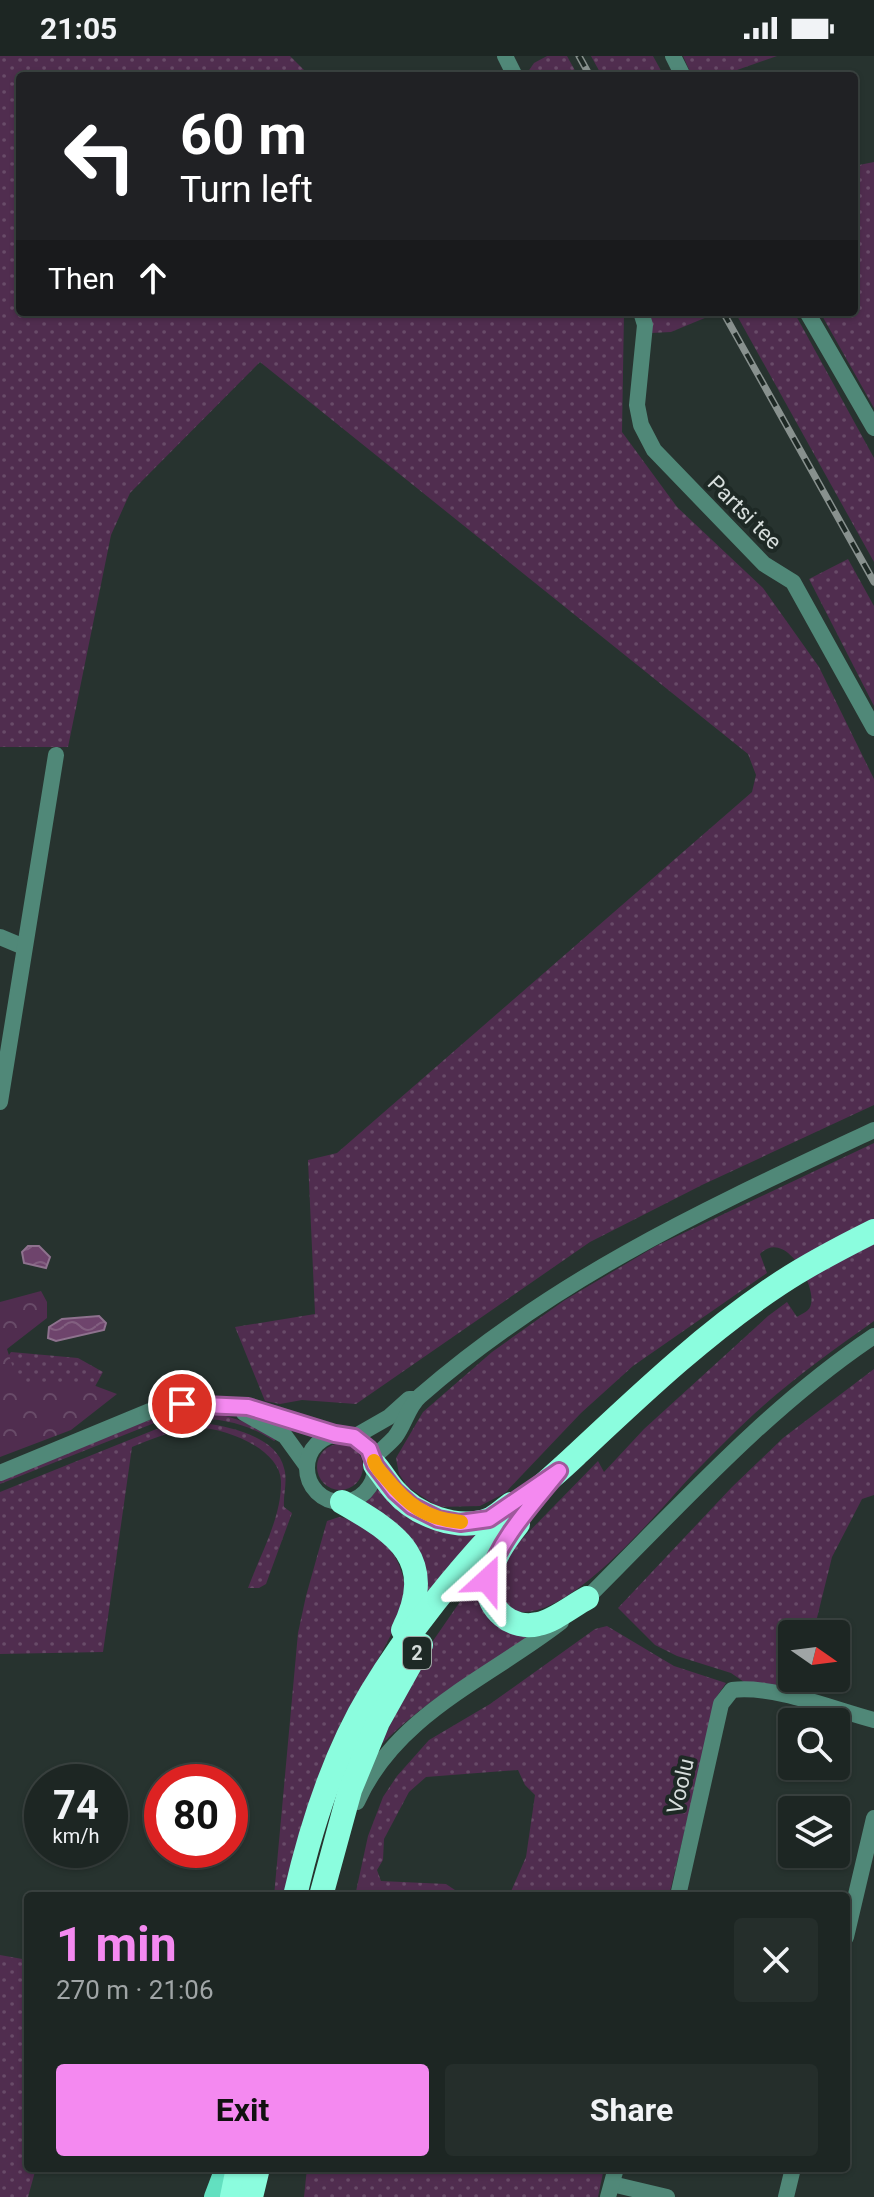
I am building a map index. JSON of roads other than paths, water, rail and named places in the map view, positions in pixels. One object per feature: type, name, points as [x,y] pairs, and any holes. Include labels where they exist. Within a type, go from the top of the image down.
[{"type":"highway","name":"2","points":[[296,1892],[306,1848],[324,1797],[371,1693],[466,1562],[511,1514],[636,1398],[705,1340],[779,1284],[874,1231]]},
{"type":"highway","points":[[374,1462],[395,1491],[412,1506],[438,1519],[460,1523],[489,1519],[559,1471]]},
{"type":"highway","name":"2","points":[[322,1892],[350,1790],[378,1722],[424,1640],[472,1570],[559,1471]]},
{"type":"highway","points":[[559,1471],[509,1535],[491,1566],[488,1590],[500,1614],[521,1625],[548,1620],[587,1598]]},
{"type":"highway","points":[[342,1502],[381,1524],[403,1544],[414,1564],[416,1590],[413,1610],[371,1693]]},
{"type":"highway","points":[[232,2197],[237,2172]]},
{"type":"highway","points":[[251,2197],[259,2172]]},
{"type":"highway","points":[[258,2197],[260,2172]]},
{"type":"main road","points":[[214,2197],[223,2172]]},
{"type":"street","name":"Partsi tee","points":[[642,316],[645,325],[637,405],[641,425],[654,450],[764,564],[793,582],[874,728]]},
{"type":"street","points":[[809,316],[874,428]]},
{"type":"street","points":[[0,1102],[56,755]]},
{"type":"street","points":[[0,937],[24,947]]},
{"type":"street","points":[[374,1462],[396,1436],[417,1399],[541,1303],[615,1257],[700,1211],[874,1130]]},
{"type":"street","points":[[328,1865],[373,1769],[400,1736],[539,1639],[587,1598],[743,1443],[834,1363],[874,1336]]},
{"type":"street","points":[[354,1437],[389,1417],[409,1399],[417,1399]]},
{"type":"street","points":[[0,1473],[150,1411],[182,1404],[248,1407],[354,1437],[369,1449],[374,1462],[370,1486],[362,1495],[342,1502],[332,1501],[314,1490],[306,1465],[285,1436],[232,1407]]},
{"type":"street","points":[[306,1465],[316,1445],[335,1434]]},
{"type":"street","name":"Voolu","points":[[679,1892],[721,1704],[732,1690],[748,1688],[777,1694],[874,1720]]},
{"type":"street","points":[[850,1920],[874,1818]]},
{"type":"street","points":[[786,2197],[792,2172]]},
{"type":"street","points":[[612,2183],[667,2197]]},
{"type":"water","points":[[28,1246],[39,1246],[50,1257],[46,1268],[24,1263],[22,1252]]},
{"type":"water","points":[[99,1316],[106,1323],[104,1330],[56,1341],[48,1338],[49,1327],[62,1319]]},
{"type":"railway","points":[[579,56],[588,72]]},
{"type":"railway","points":[[725,316],[874,582]]}]
